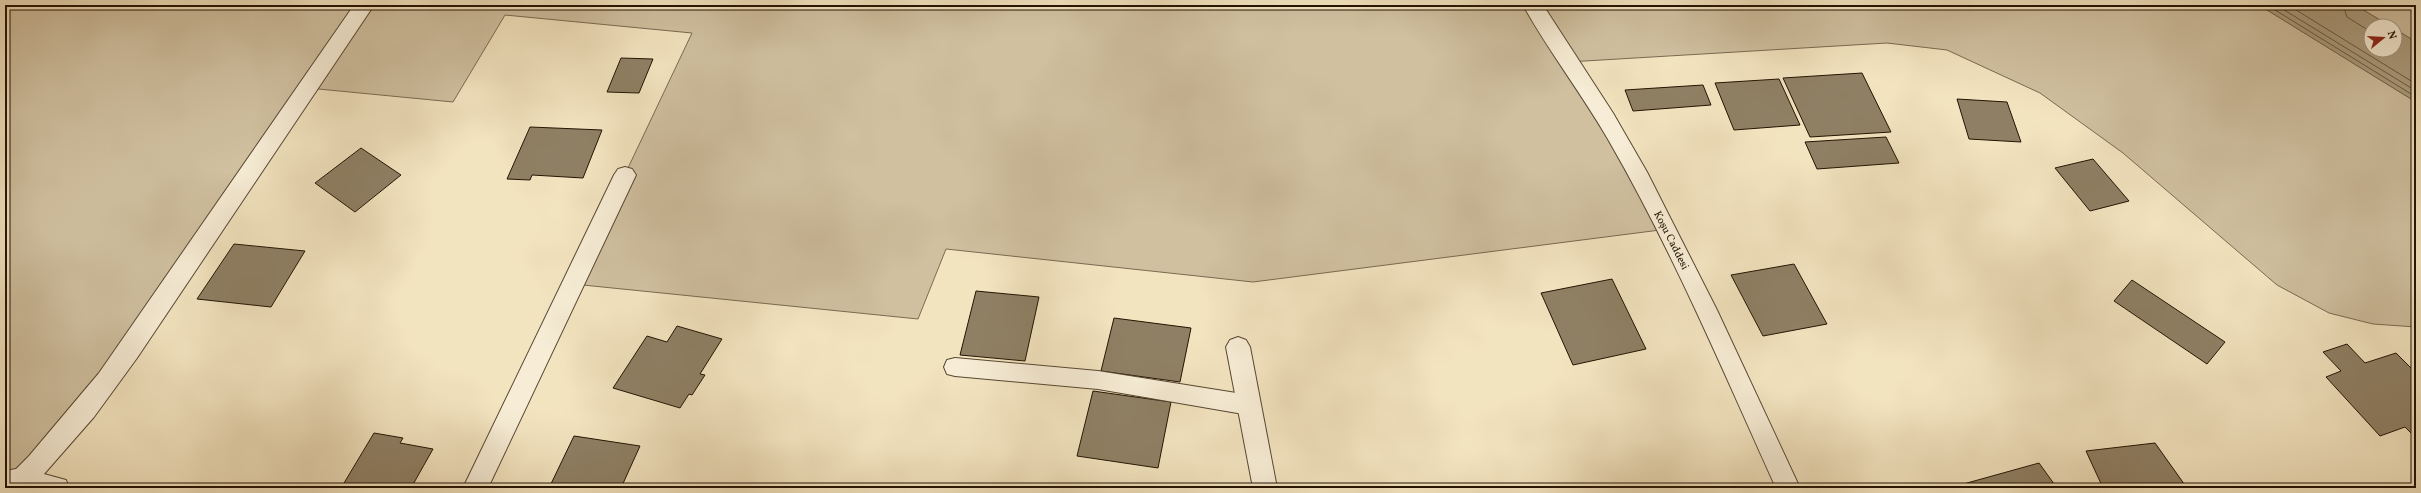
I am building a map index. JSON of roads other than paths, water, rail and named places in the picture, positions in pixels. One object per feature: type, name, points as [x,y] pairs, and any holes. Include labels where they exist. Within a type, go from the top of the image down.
[{"type":"street","points":[[13,482],[69,428],[155,313],[364,5]]},
{"type":"street","name":"Koşu Caddesi","points":[[1533,5],[1615,134],[1668,230],[1734,367],[1788,488]]},
{"type":"street","points":[[475,488],[625,175]]},
{"type":"street","points":[[1238,347],[1265,488]]},
{"type":"street","points":[[13,482],[57,488]]},
{"type":"lane","points":[[955,367],[1098,380],[1248,405]]},
{"type":"water","points":[[2259,5],[2355,5],[2377,18],[2363,18],[2363,58],[2403,58],[2403,34],[2416,42],[2416,102]]}]
